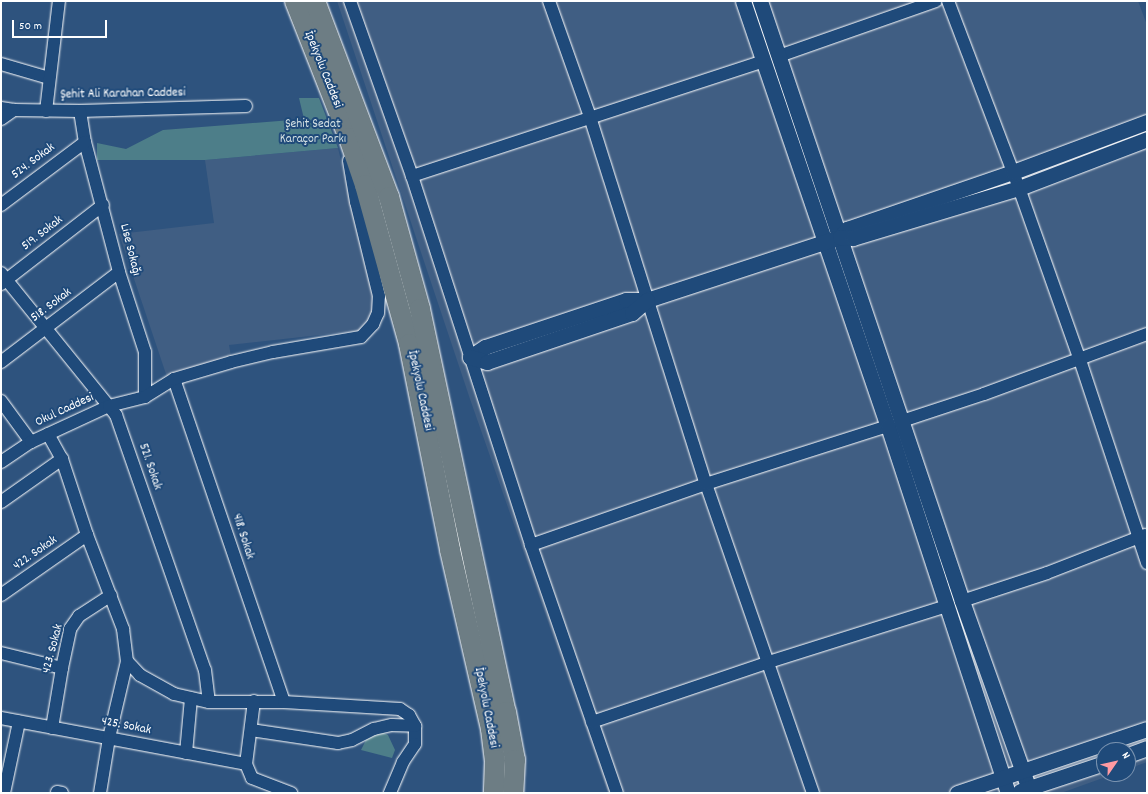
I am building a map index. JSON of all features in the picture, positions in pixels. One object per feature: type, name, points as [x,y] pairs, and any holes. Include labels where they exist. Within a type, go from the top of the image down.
[{"type":"highway","points":[[284,1],[292,19],[322,71]]},
{"type":"highway","name":"İpekyolu Caddesi","points":[[295,1],[349,138],[367,192],[409,344],[450,550],[491,729],[495,760],[494,793]]},
{"type":"highway","name":"İpekyolu Caddesi","points":[[315,1],[389,197],[420,309],[506,712],[514,760],[513,793]]},
{"type":"highway","points":[[326,1],[337,33],[353,99]]},
{"type":"highway","points":[[483,793],[491,729]]},
{"type":"street","points":[[46,110],[60,1]]},
{"type":"street","points":[[350,1],[412,176],[531,545],[617,793]]},
{"type":"street","points":[[548,1],[590,117],[706,484],[769,662],[813,793]]},
{"type":"street","points":[[743,1],[888,426],[1008,793]]},
{"type":"street","points":[[760,1],[962,601],[1023,771],[1022,791],[1096,766]]},
{"type":"street","points":[[412,176],[779,56],[936,1]]},
{"type":"street","points":[[948,1],[1019,188],[1143,536],[1147,563]]},
{"type":"street","points":[[1,64],[49,78]]},
{"type":"street","name":"Şehit Ali Karahan Caddesi","points":[[1,108],[14,110],[80,111],[246,106]]},
{"type":"street","points":[[1,120],[14,110]]},
{"type":"street","name":"Lise Sokağı","points":[[80,111],[85,142],[103,205],[119,272],[145,352],[145,397]]},
{"type":"street","points":[[840,237],[847,229],[1013,172],[1147,122]]},
{"type":"street","name":"Okul Caddesi","points":[[1,462],[31,442],[109,406],[145,397],[174,380],[231,362],[273,352],[361,337],[374,324],[378,313],[379,296],[356,202],[349,162],[349,138]]},
{"type":"street","points":[[470,357],[485,347],[626,300],[648,300],[840,237],[853,238],[1019,188],[1147,138]]},
{"type":"street","name":"524. Sokak","points":[[1,205],[85,142]]},
{"type":"street","name":"519. Sokak","points":[[3,279],[103,205]]},
{"type":"street","name":"518. Sokak","points":[[1,362],[119,272]]},
{"type":"street","name":"521. Sokak","points":[[3,279],[116,415],[205,670],[209,702]]},
{"type":"street","points":[[531,545],[706,484],[888,426],[1080,360],[1147,334]]},
{"type":"street","name":"418. Sokak","points":[[174,380],[284,702]]},
{"type":"street","points":[[1,401],[31,442]]},
{"type":"street","points":[[48,434],[62,459],[86,535],[123,629],[127,662],[109,738],[100,793]]},
{"type":"street","points":[[1,502],[62,459]]},
{"type":"street","name":"422. Sokak","points":[[1,595],[86,535]]},
{"type":"street","points":[[592,722],[769,662],[1046,573],[1143,536]]},
{"type":"street","name":"423. Sokak","points":[[52,728],[70,629],[79,616],[111,596]]},
{"type":"street","points":[[1,653],[62,668]]},
{"type":"street","points":[[127,662],[140,675],[174,694],[209,702],[284,702],[400,709],[409,716],[415,726],[415,744],[403,762],[390,793]]},
{"type":"street","points":[[186,753],[192,698]]},
{"type":"street","points":[[254,701],[246,764],[252,778],[291,793]]},
{"type":"street","name":"425. Sokak","points":[[1,718],[246,764]]},
{"type":"street","points":[[4,793],[18,722]]},
{"type":"street","points":[[251,730],[338,743],[352,740],[374,730],[392,726],[415,726]]},
{"type":"street","points":[[957,793],[1147,729]]},
{"type":"street","points":[[1136,752],[1147,748]]},
{"type":"shaded area","points":[[337,1],[1138,1],[1147,25],[1147,762],[1136,766],[1136,742],[1096,742],[1096,780],[1061,793],[608,793],[470,399]]},
{"type":"shaded area","points":[[338,148],[376,308],[365,330],[229,345],[231,356],[167,377],[119,234],[214,223],[205,160]]},
{"type":"green space","name":"Şehit Sedat Karaçor Parkı","points":[[299,98],[319,98],[338,148],[205,160],[97,160],[97,143],[126,149],[163,130],[304,119]]},
{"type":"green space","points":[[380,731],[388,735],[395,750],[392,758],[361,750],[366,740]]}]
